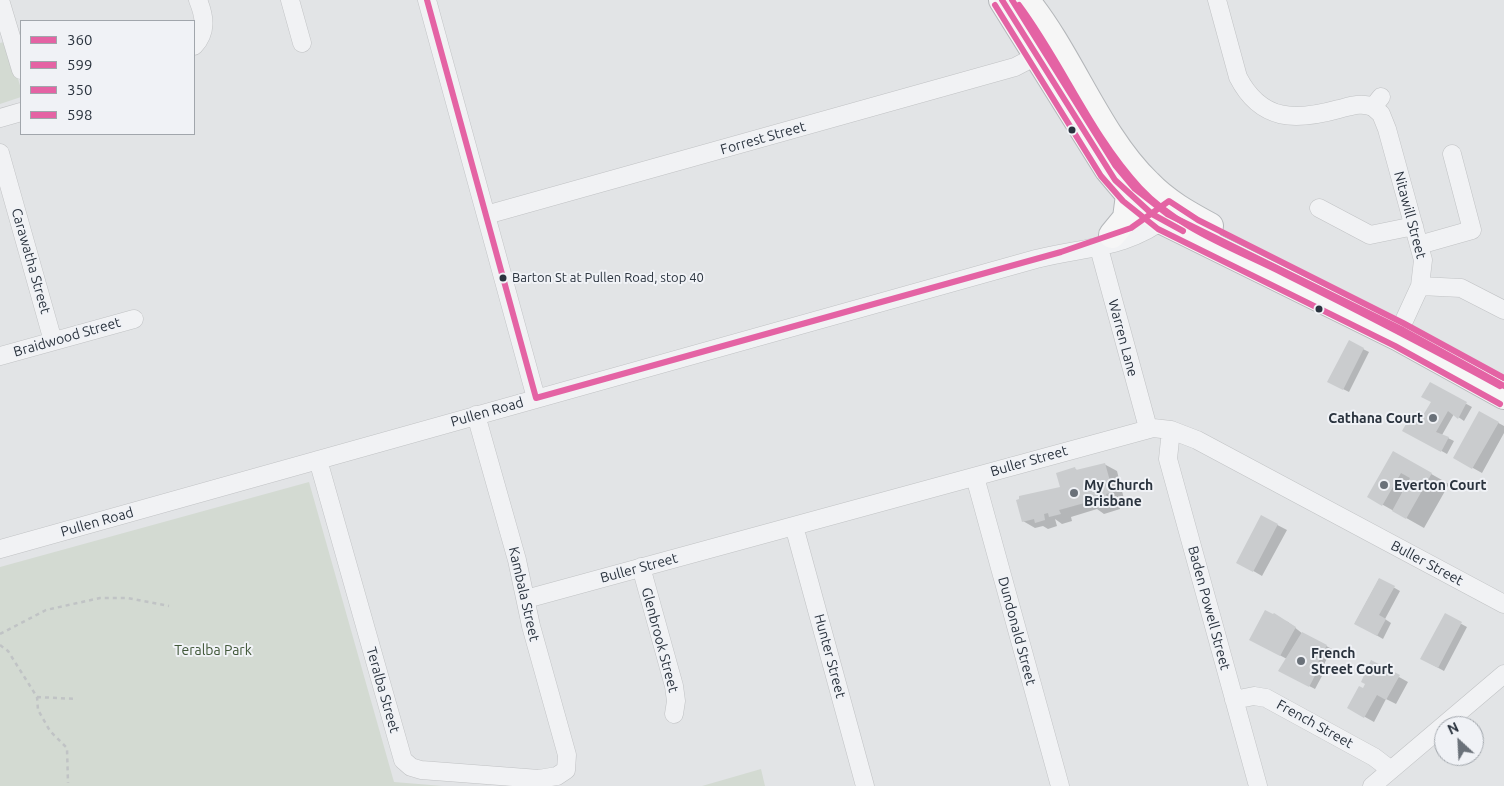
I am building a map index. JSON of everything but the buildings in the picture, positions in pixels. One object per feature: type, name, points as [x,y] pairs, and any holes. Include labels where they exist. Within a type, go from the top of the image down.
[{"type":"highway","points":[[1020,4],[1038,56],[1104,164],[1129,195],[1403,323],[1504,378]]},
{"type":"highway","points":[[1020,4],[1053,38],[1129,162],[1147,183],[1165,211],[1504,396]]},
{"type":"highway","points":[[1105,241],[1126,218],[1129,195]]},
{"type":"street","points":[[0,0],[20,67]]},
{"type":"street","points":[[195,44],[203,32],[204,25],[203,11],[198,0]]},
{"type":"street","points":[[290,0],[302,43]]},
{"type":"street","points":[[426,0],[536,398]]},
{"type":"street","name":"Nitawill Street","points":[[1217,0],[1238,77],[1243,86],[1258,103],[1280,115],[1298,117],[1316,116],[1377,102],[1387,129],[1419,245],[1423,267],[1420,286],[1403,323]]},
{"type":"street","name":"Forrest Street","points":[[486,215],[1015,67],[1038,56]]},
{"type":"street","points":[[0,118],[20,112]]},
{"type":"street","name":"Carawatha Street","points":[[0,153],[53,342]]},
{"type":"street","points":[[1419,245],[1472,230],[1452,154]]},
{"type":"street","points":[[1319,208],[1370,235],[1414,226]]},
{"type":"street","name":"Pullen Road","points":[[0,549],[536,398],[1105,241],[1165,211]]},
{"type":"street","name":"Warren Lane","points":[[1105,241],[1148,428]]},
{"type":"street","points":[[1420,286],[1461,288],[1504,310]]},
{"type":"street","name":"Braidwood Street","points":[[0,356],[134,318]]},
{"type":"street","name":"Kambala Street","points":[[476,415],[567,755],[567,765],[564,772]]},
{"type":"street","name":"Buller Street","points":[[526,599],[1148,428],[1171,430],[1211,447],[1504,604]]},
{"type":"street","name":"Baden Powell Street","points":[[1171,430],[1167,455],[1258,786]]},
{"type":"street","name":"Teralba Street","points":[[318,460],[403,760],[411,767],[421,770],[539,779],[557,776],[564,772]]},
{"type":"street","name":"Dundonald Street","points":[[975,477],[1060,786]]},
{"type":"street","name":"Hunter Street","points":[[794,526],[865,786]]},
{"type":"street","name":"Glenbrook Street","points":[[641,567],[674,686],[676,701],[674,714]]},
{"type":"street","points":[[1372,786],[1504,674]]},
{"type":"street","name":"French Street","points":[[1234,700],[1254,696],[1266,698],[1374,757],[1391,770]]},
{"type":"path","points":[[0,634],[46,610],[100,598],[128,598],[169,606]]},
{"type":"path","points":[[0,645],[8,652],[37,697],[38,710],[50,731],[67,748],[68,783]]},
{"type":"path","points":[[37,697],[77,699]]},
{"type":"green space","points":[[7,41],[20,86],[20,97],[0,104],[0,43]]},
{"type":"green space","name":"Teralba Park","points":[[309,482],[394,782],[443,786],[0,786],[0,567]]},
{"type":"green space","points":[[761,769],[765,786],[702,786]]},
{"type":"transit line","name":"360","points":[[427,0],[536,398],[1061,252],[1131,228],[1169,201],[1198,220],[1403,323],[1504,378]]},
{"type":"transit line","name":"360","points":[[1002,0],[1115,180],[1152,214],[1183,231]]},
{"type":"transit line","name":"350","points":[[1012,0],[1115,165],[1135,189],[1167,214],[1403,330],[1504,386]]},
{"type":"transit line","name":"599","points":[[995,5],[1101,176],[1123,201],[1158,229],[1395,346],[1500,404]]},
{"type":"transit line","name":"598","points":[[1019,5],[1106,145],[1140,188],[1155,202],[1190,227],[1208,237],[1366,315],[1500,386]]},
{"type":"place","name":"Barton St at Pullen Road, stop 40","points":[[503,278]]},
{"type":"place","name":"Cathana Court","points":[[1433,418]]},
{"type":"place","name":"Everton Court","points":[[1384,485]]},
{"type":"place","name":"My Church Brisbane","points":[[1074,493]]},
{"type":"place","name":"French Street Court","points":[[1301,661]]}]
